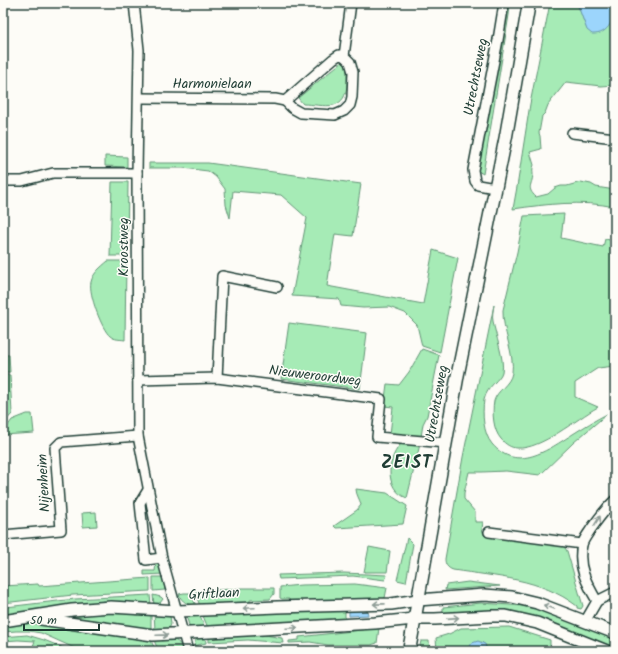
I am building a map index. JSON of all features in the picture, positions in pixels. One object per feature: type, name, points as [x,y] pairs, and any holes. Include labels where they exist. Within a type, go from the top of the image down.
[{"type":"main road","name":"Utrechtseweg","points":[[409,651],[458,374],[511,111],[529,3]]},
{"type":"street","name":"Kroostweg","points":[[134,3],[139,50],[137,173],[138,436],[162,558],[188,651]]},
{"type":"street","points":[[344,56],[351,3]]},
{"type":"street","name":"Utrechtseweg","points":[[495,188],[478,185],[475,181],[473,170],[504,3]]},
{"type":"street","points":[[339,55],[344,56],[350,62],[353,72],[352,97],[350,105],[344,111],[335,114],[301,113],[292,108],[285,101],[339,55]]},
{"type":"street","name":"Harmonielaan","points":[[139,98],[275,99],[285,101]]},
{"type":"street","points":[[572,132],[615,138]]},
{"type":"street","points":[[3,181],[22,181],[53,173],[137,173]]},
{"type":"street","points":[[217,378],[222,276],[278,287]]},
{"type":"street","name":"Nieuweroordweg","points":[[138,380],[217,378],[381,399],[377,437],[446,443]]},
{"type":"street","name":"Nijenheim","points":[[3,535],[61,530],[55,448],[61,442],[138,436]]},
{"type":"street","points":[[148,490],[140,503],[146,560],[162,558]]},
{"type":"street","points":[[597,602],[585,581],[581,558],[582,544],[602,512],[615,500]]},
{"type":"street","points":[[489,532],[582,544]]},
{"type":"street","points":[[586,620],[597,602],[615,592]]},
{"type":"street","name":"Griftlaan","points":[[8,620],[72,610],[111,607],[178,611],[277,606],[391,604],[418,600],[484,595],[512,597],[538,603],[586,620],[615,633]]},
{"type":"street","name":"Griftlaan","points":[[8,620],[46,618],[153,635],[375,623],[414,619],[506,616],[537,623],[607,651]]},
{"type":"green space","points":[[506,3],[510,3],[509,15],[483,174],[478,171]]},
{"type":"green space","points":[[550,3],[577,3],[587,29],[612,20],[615,10],[615,85],[601,86],[566,82],[548,105],[542,116],[539,133],[541,149],[530,152],[534,165],[530,189],[536,197],[548,194],[555,188],[561,186],[581,182],[591,184],[596,187],[615,190],[615,207],[577,203],[551,204],[513,209],[530,104]]},
{"type":"green space","points":[[343,61],[346,63],[347,87],[343,98],[339,102],[330,106],[303,104],[298,98]]},
{"type":"green space","points":[[105,156],[127,157],[127,167],[105,166]]},
{"type":"green space","points":[[149,163],[208,163],[361,184],[353,236],[335,234],[327,286],[423,304],[433,250],[458,258],[440,352],[422,346],[417,325],[405,313],[389,307],[363,308],[341,306],[339,299],[292,296],[307,218],[281,195],[233,191],[230,218],[226,205],[225,189],[216,177],[208,171],[183,168],[149,168]]},
{"type":"green space","points":[[112,182],[128,182],[127,256],[110,256]]},
{"type":"green space","points":[[564,214],[561,238],[603,247],[605,239],[615,241],[615,366],[598,368],[575,383],[575,397],[598,407],[558,433],[537,444],[515,448],[506,444],[498,435],[493,416],[494,401],[509,381],[512,373],[512,358],[504,326],[503,310],[524,216]]},
{"type":"green space","points":[[108,261],[126,261],[125,340],[110,336],[103,327],[96,311],[92,294],[92,279],[98,270]]},
{"type":"green space","points":[[494,305],[494,326],[503,367],[501,375],[488,391],[484,400],[483,411],[485,429],[492,444],[502,453],[512,457],[522,458],[532,456],[543,452],[607,414],[573,443],[540,475],[506,471],[469,472],[464,499],[475,512],[475,522],[483,522],[482,529],[484,535],[556,542],[563,545],[567,551],[583,606],[581,609],[577,608],[577,606],[563,597],[533,584],[502,577],[453,570],[445,563],[463,457]]},
{"type":"green space","points":[[289,323],[367,333],[360,389],[281,379]]},
{"type":"green space","points":[[422,349],[439,355],[427,416],[423,424],[421,437],[390,435],[393,407],[384,406],[387,384],[399,385],[409,372]]},
{"type":"green space","points":[[3,355],[9,355],[10,372],[3,372]]},
{"type":"green space","points":[[3,375],[10,375],[12,414],[3,424]]},
{"type":"green space","points":[[27,414],[32,414],[34,433],[3,435],[3,429],[6,428],[12,420]]},
{"type":"green space","points":[[403,442],[420,444],[407,498],[399,494],[394,487],[390,472],[394,455]]},
{"type":"green space","points":[[356,489],[387,493],[407,506],[403,524],[336,528],[334,526],[357,510],[361,505]]},
{"type":"green space","points":[[96,512],[97,526],[83,527],[82,513]]},
{"type":"green space","points":[[407,538],[413,544],[406,582],[397,580]]},
{"type":"green space","points":[[369,547],[390,551],[387,572],[364,572]]},
{"type":"green space","points":[[156,563],[160,564],[163,574],[144,575],[144,571],[155,571]]},
{"type":"green space","points":[[344,573],[387,575],[385,580],[353,576],[279,579],[278,575]]},
{"type":"green space","points":[[153,577],[163,577],[165,590],[153,591]]},
{"type":"green space","points":[[150,578],[150,591],[73,595],[3,603],[3,586],[38,584],[39,586]]},
{"type":"green space","points":[[468,582],[500,586],[445,590],[446,585]]},
{"type":"green space","points":[[355,584],[387,588],[385,598],[376,600],[290,602],[289,599],[280,598],[280,587]]},
{"type":"green space","points":[[242,588],[274,588],[274,594],[270,599],[250,600],[250,603],[200,606],[195,592]]},
{"type":"green space","points":[[191,593],[196,606],[183,601],[179,594]]},
{"type":"green space","points":[[150,595],[151,605],[3,616],[3,608],[6,607],[75,599]]},
{"type":"green space","points":[[153,595],[163,599],[160,603],[154,606]]},
{"type":"green space","points":[[481,603],[525,606],[545,611],[615,639],[615,650],[536,620],[443,613],[443,607]]},
{"type":"green space","points":[[345,607],[345,619],[319,622],[208,628],[201,611]]},
{"type":"green space","points":[[93,611],[151,613],[151,630],[137,631],[56,615]]},
{"type":"green space","points":[[198,612],[205,628],[190,628],[187,616]]},
{"type":"green space","points":[[154,613],[170,615],[171,624],[169,629],[155,630]]},
{"type":"green space","points":[[33,621],[45,621],[151,636],[152,643],[156,651],[81,651],[41,633],[29,631],[3,632],[3,626]]},
{"type":"green space","points":[[509,627],[550,640],[550,648],[548,651],[483,651],[486,647],[482,642],[469,646],[467,651],[437,651],[436,638],[461,628]]},
{"type":"green space","points":[[379,628],[377,643],[371,645],[328,645],[310,642],[289,643],[289,641],[299,640],[299,637]]},
{"type":"green space","points":[[260,634],[282,638],[283,643],[248,640],[209,642],[209,635]]},
{"type":"green space","points":[[27,635],[71,651],[31,651],[35,641],[3,641],[3,637]]},
{"type":"green space","points":[[205,635],[206,643],[194,646],[195,641],[198,638]]},
{"type":"green space","points":[[154,636],[174,640],[183,649],[180,651],[159,651],[155,643]]},
{"type":"green space","points":[[421,641],[429,641],[430,651],[419,651]]},
{"type":"water","points":[[577,3],[615,3],[614,14],[607,29],[598,34],[592,34],[587,30]]},
{"type":"water","points":[[367,609],[368,615],[349,616],[349,610]]},
{"type":"water","points":[[478,641],[485,644],[486,647],[483,651],[467,651],[472,643]]},
{"type":"district","name":"ZEIST","points":[[407,463]]}]
